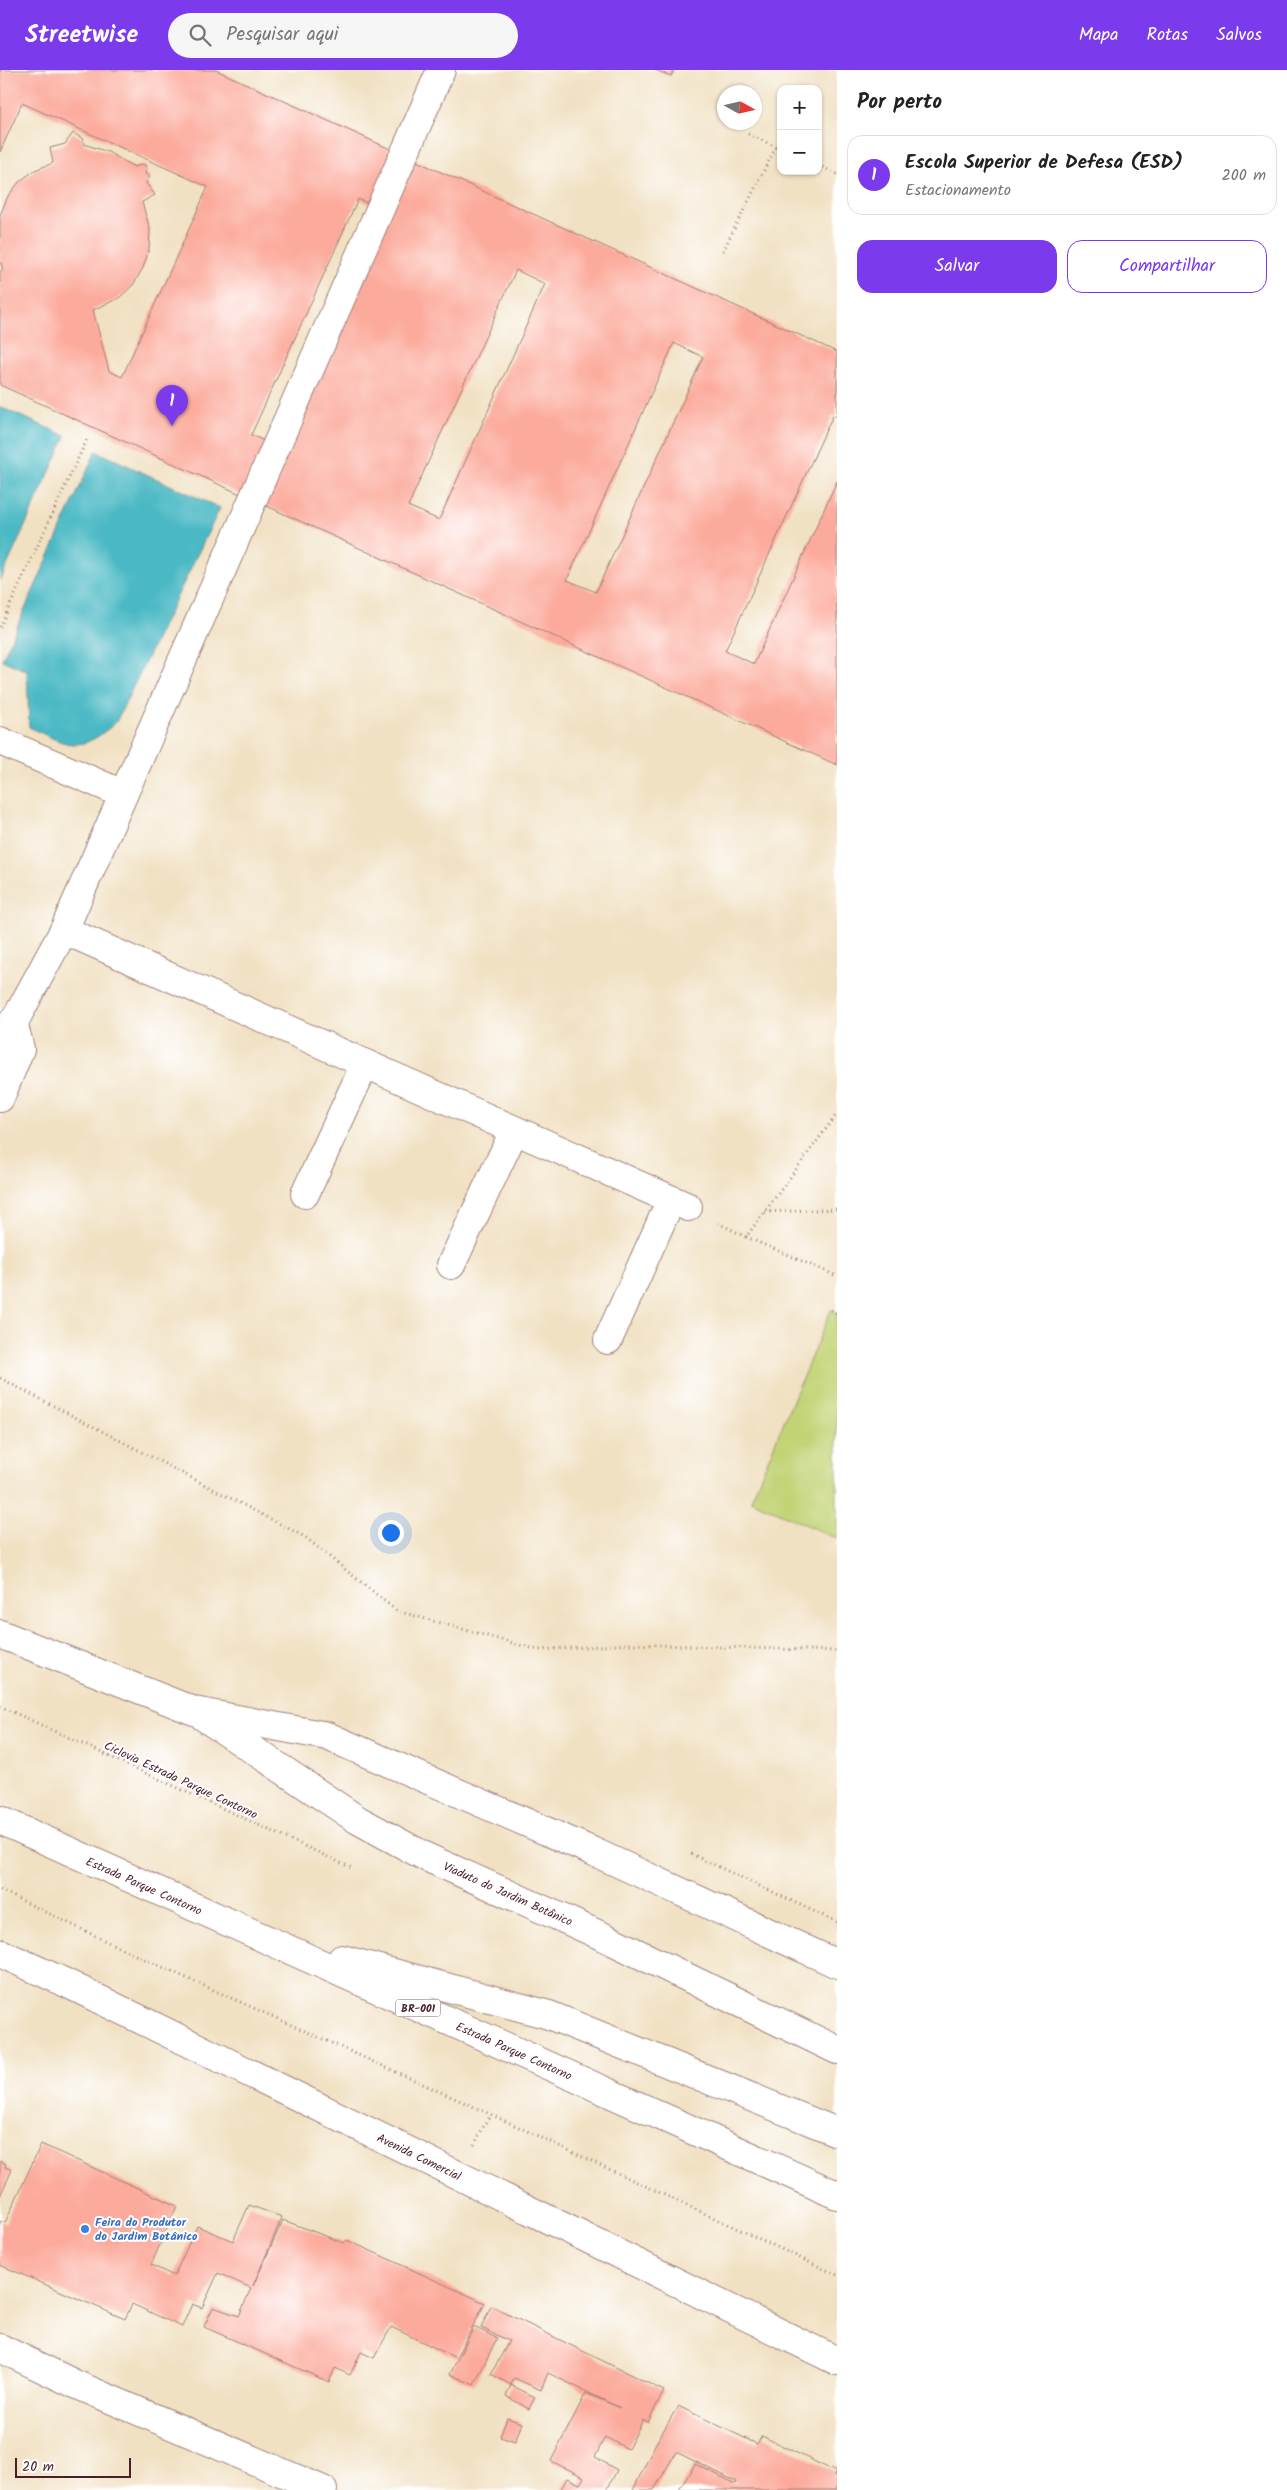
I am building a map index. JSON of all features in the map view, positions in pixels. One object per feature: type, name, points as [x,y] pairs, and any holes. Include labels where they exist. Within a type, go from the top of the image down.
[{"type":"main road","points":[[0,1048],[7,1018],[64,930],[441,70]]},
{"type":"main road","points":[[0,741],[123,794]]},
{"type":"main road","points":[[64,930],[679,1204],[608,1340]]},
{"type":"main road","points":[[0,1098],[20,1049],[7,1018]]},
{"type":"main road","points":[[305,1194],[365,1064]]},
{"type":"main road","points":[[451,1265],[514,1130]]},
{"type":"main road","points":[[0,1634],[194,1711],[327,1736],[592,1851],[837,1964]]},
{"type":"main road","name":"Viaduto do Jardim Botânico","points":[[194,1711],[358,1820],[426,1858],[604,1938],[837,2050]]},
{"type":"main road","name":"Estrada Parque Contorno","points":[[0,1820],[837,2195]]},
{"type":"main road","points":[[258,1937],[549,2015],[837,2132]]},
{"type":"main road","name":"Avenida Comercial","points":[[0,1953],[66,1983],[837,2361]]},
{"type":"main road","points":[[0,2348],[75,2384],[323,2490]]},
{"type":"path","points":[[723,251],[776,147],[748,134]]},
{"type":"path","points":[[822,167],[837,174]]},
{"type":"path","points":[[0,627],[88,437]]},
{"type":"path","points":[[746,1237],[837,1114]]},
{"type":"path","points":[[679,1204],[746,1237],[837,1276]]},
{"type":"path","points":[[764,1212],[837,1209]]},
{"type":"path","points":[[831,1310],[837,1313]]},
{"type":"path","points":[[0,1378],[305,1537],[397,1611],[538,1650],[631,1644],[837,1651]]},
{"type":"path","name":"Ciclovia Estrada Parque Contorno","points":[[0,1706],[354,1869]]},
{"type":"path","points":[[691,1854],[837,1922]]},
{"type":"path","points":[[0,1890],[131,1953],[512,2124],[837,2275]]},
{"type":"green space","points":[[831,1310],[837,1313],[837,1539],[751,1500]]},
{"type":"water","points":[[0,407],[66,436],[0,581]]},
{"type":"water","points":[[96,451],[220,508],[116,722],[93,739],[74,744],[54,739],[29,727],[27,671],[2,660]]},
{"type":"building","points":[[0,70],[216,70],[837,352],[837,417],[833,415],[725,651],[754,664],[837,481],[837,765],[0,385],[0,271],[3,270],[0,260],[0,215],[8,196],[20,181],[35,170],[53,163],[50,148],[65,144],[73,133],[82,138],[84,144],[108,152],[134,167],[143,164],[147,168],[145,174],[150,176],[146,183],[155,195],[142,202],[150,230],[149,249],[143,268],[133,285],[119,298],[93,310],[109,371],[122,377],[208,187],[22,103],[0,152]],"holes":[[[358,199],[387,212],[280,448],[251,435]],[[516,270],[545,284],[439,520],[408,506]],[[674,343],[703,357],[596,592],[567,580]]]},
{"type":"building","points":[[655,70],[674,70],[671,76]]},
{"type":"building","points":[[41,2144],[177,2206],[151,2265],[174,2276],[197,2226],[233,2241],[249,2205],[282,2217],[253,2286],[283,2220],[344,2243],[347,2240],[485,2303],[456,2358],[391,2327],[374,2358],[361,2352],[350,2375],[335,2368],[329,2382],[204,2327],[213,2307],[239,2316],[251,2288],[218,2273],[202,2308],[192,2304],[182,2327],[132,2304],[125,2319],[0,2265],[0,2221],[5,2223]]},
{"type":"building","points":[[0,2161],[6,2164],[5,2167],[12,2170],[0,2196]]},
{"type":"building","points":[[491,2306],[664,2391],[648,2422],[643,2420],[628,2449],[605,2437],[595,2457],[617,2470],[607,2490],[561,2489],[567,2478],[580,2484],[584,2477],[551,2461],[586,2393],[620,2408],[548,2373],[541,2390],[514,2378],[511,2385],[491,2374],[509,2341],[481,2328]]},
{"type":"building","points":[[474,2327],[497,2338],[474,2385],[450,2374]]},
{"type":"building","points":[[511,2385],[535,2397],[529,2409],[506,2396]]},
{"type":"building","points":[[678,2406],[757,2444],[762,2436],[836,2472],[834,2476],[837,2478],[837,2490],[679,2490],[695,2464],[736,2484],[737,2482],[676,2452],[654,2490],[633,2490],[656,2443]]},
{"type":"building","points":[[507,2418],[522,2423],[515,2442],[500,2437]]},
{"type":"place","name":"Escola Superior de Defesa (ESD)","points":[[172,426]]},
{"type":"place","name":"Feira do Produtor do Jardim Botânico","points":[[85,2229]]}]
